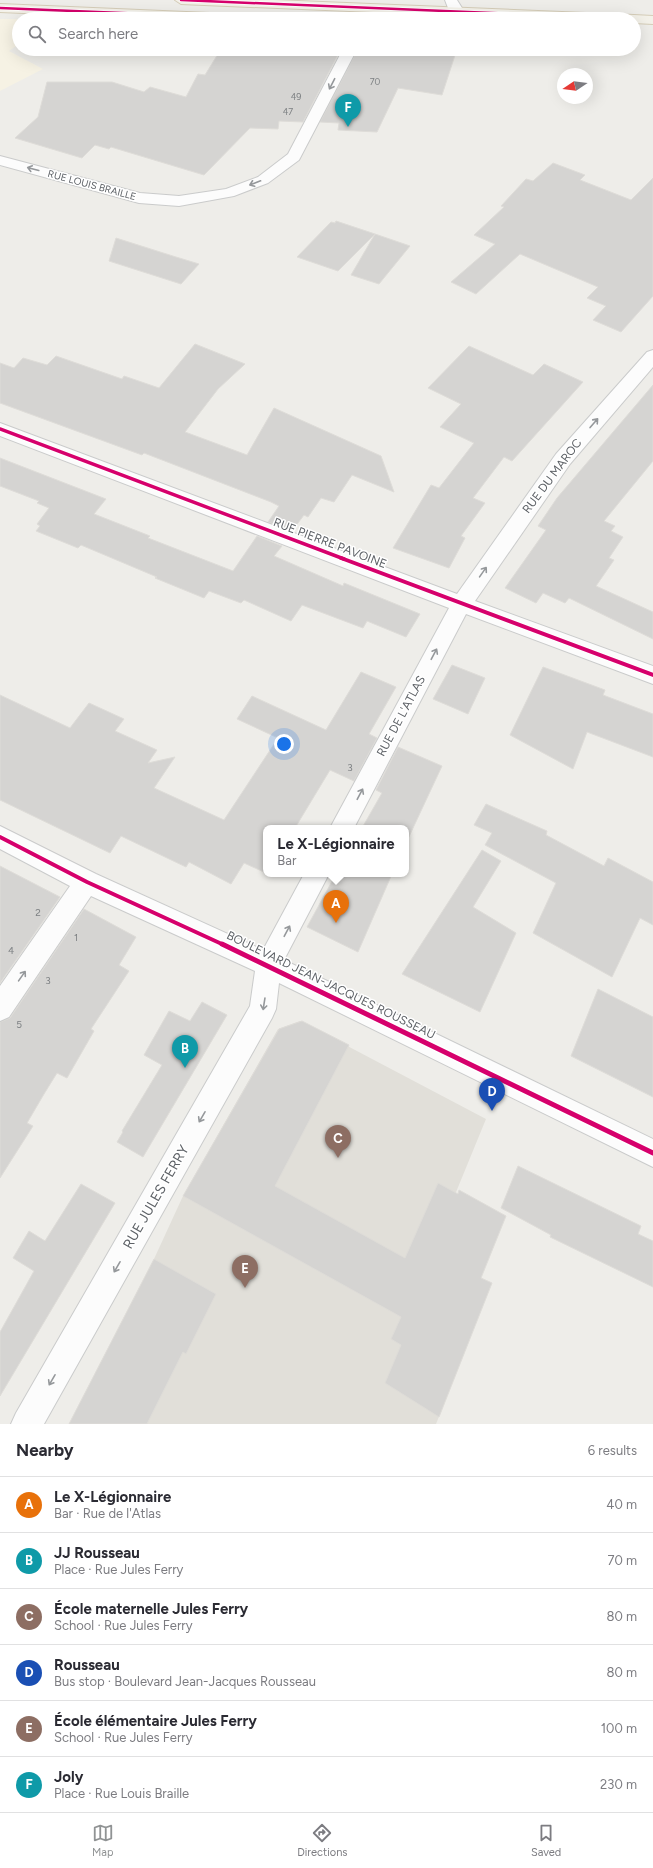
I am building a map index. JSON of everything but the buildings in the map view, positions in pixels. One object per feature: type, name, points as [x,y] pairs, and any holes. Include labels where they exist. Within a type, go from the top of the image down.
[{"type":"main road","points":[[181,0],[494,12]]},
{"type":"main road","points":[[0,8],[97,12]]},
{"type":"main road","points":[[641,19],[653,20]]},
{"type":"street","name":"RUE LOUIS BRAILLE","points":[[0,160],[139,198],[179,200],[229,193],[264,180],[294,157],[346,56]]},
{"type":"street","name":"RUE DU MAROC","points":[[461,604],[562,459],[653,356]]},
{"type":"street","name":"RUE PIERRE PAVOINE","points":[[0,429],[461,604],[653,675]]},
{"type":"street","name":"RUE DE L'ATLAS","points":[[344,825],[461,604]]},
{"type":"street","name":"BOULEVARD JEAN-JACQUES ROUSSEAU","points":[[0,837],[87,882],[268,965],[653,1153]]},
{"type":"street","points":[[268,965],[315,877]]},
{"type":"street","points":[[0,1008],[87,882]]},
{"type":"street","name":"RUE JULES FERRY","points":[[27,1424],[263,1009],[268,965]]},
{"type":"shaded area","points":[[0,19],[12,19],[12,49],[9,51],[12,53],[12,56],[18,56],[43,69],[0,91]]},
{"type":"shaded area","points":[[300,1021],[486,1119],[454,1197],[465,1351],[436,1424],[69,1424],[154,1259],[183,1196],[278,1029]]},
{"type":"cycle path","points":[[181,0],[466,12]]},
{"type":"cycle path","points":[[0,8],[97,12]]},
{"type":"cycle path","points":[[0,429],[461,604],[653,675]]},
{"type":"cycle path","points":[[0,837],[87,882],[268,965],[653,1153]]},
{"type":"place","name":"Joly","points":[[348,127]]},
{"type":"place","name":"Le X-Légionnaire","points":[[336,923]]},
{"type":"place","name":"JJ Rousseau","points":[[185,1068]]},
{"type":"place","name":"Rousseau","points":[[492,1111]]},
{"type":"place","name":"École maternelle Jules Ferry","points":[[338,1158]]},
{"type":"place","name":"École élémentaire Jules Ferry","points":[[245,1288]]}]
